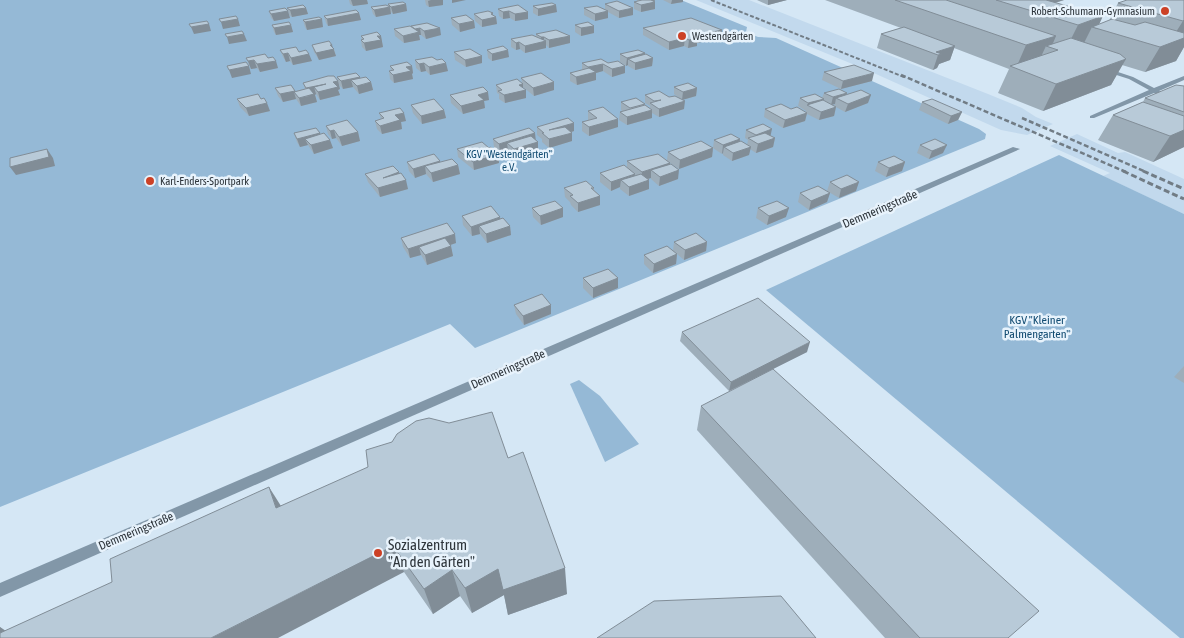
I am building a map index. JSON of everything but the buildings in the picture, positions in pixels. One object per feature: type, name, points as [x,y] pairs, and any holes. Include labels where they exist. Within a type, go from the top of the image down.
[{"type":"street","points":[[1104,69],[1131,78],[1184,107]]},
{"type":"street","points":[[1092,117],[1184,78]]},
{"type":"street","name":"Demmeringstraße","points":[[0,590],[1016,150]]},
{"type":"shaded area","points":[[696,0],[749,0],[988,94],[1022,108],[1036,117],[1053,124],[1027,135],[1001,130],[867,70]]},
{"type":"shaded area","points":[[1077,134],[1118,153],[1125,152],[1184,179],[1184,214],[1103,176],[1110,173],[1050,146]]},
{"type":"green space","name":"KGV \"Westendgärten\" e.V.","points":[[0,0],[681,0],[747,27],[746,32],[758,37],[776,38],[979,129],[986,134],[985,139],[475,348],[450,324],[0,507]]},
{"type":"green space","name":"KGV \"Kleiner Palmengarten\"","points":[[1059,155],[1184,214],[1184,638],[1180,638],[766,290]]},
{"type":"green space","points":[[579,380],[600,396],[639,444],[605,462],[570,384]]},
{"type":"railway","points":[[711,0],[904,77]]},
{"type":"railway","points":[[901,75],[1126,172]]},
{"type":"railway","points":[[1022,118],[1146,172]]},
{"type":"railway","points":[[1123,171],[1184,199]]},
{"type":"railway","points":[[1143,171],[1184,189]]},
{"type":"place","name":"Robert-Schumann-Gymnasium","points":[[1165,11]]},
{"type":"place","name":"Westendgärten","points":[[682,36]]},
{"type":"place","name":"Karl-Enders-Sportpark","points":[[150,181]]},
{"type":"place","name":"Sozialzentrum \"An den Gärten\"","points":[[378,553]]}]
